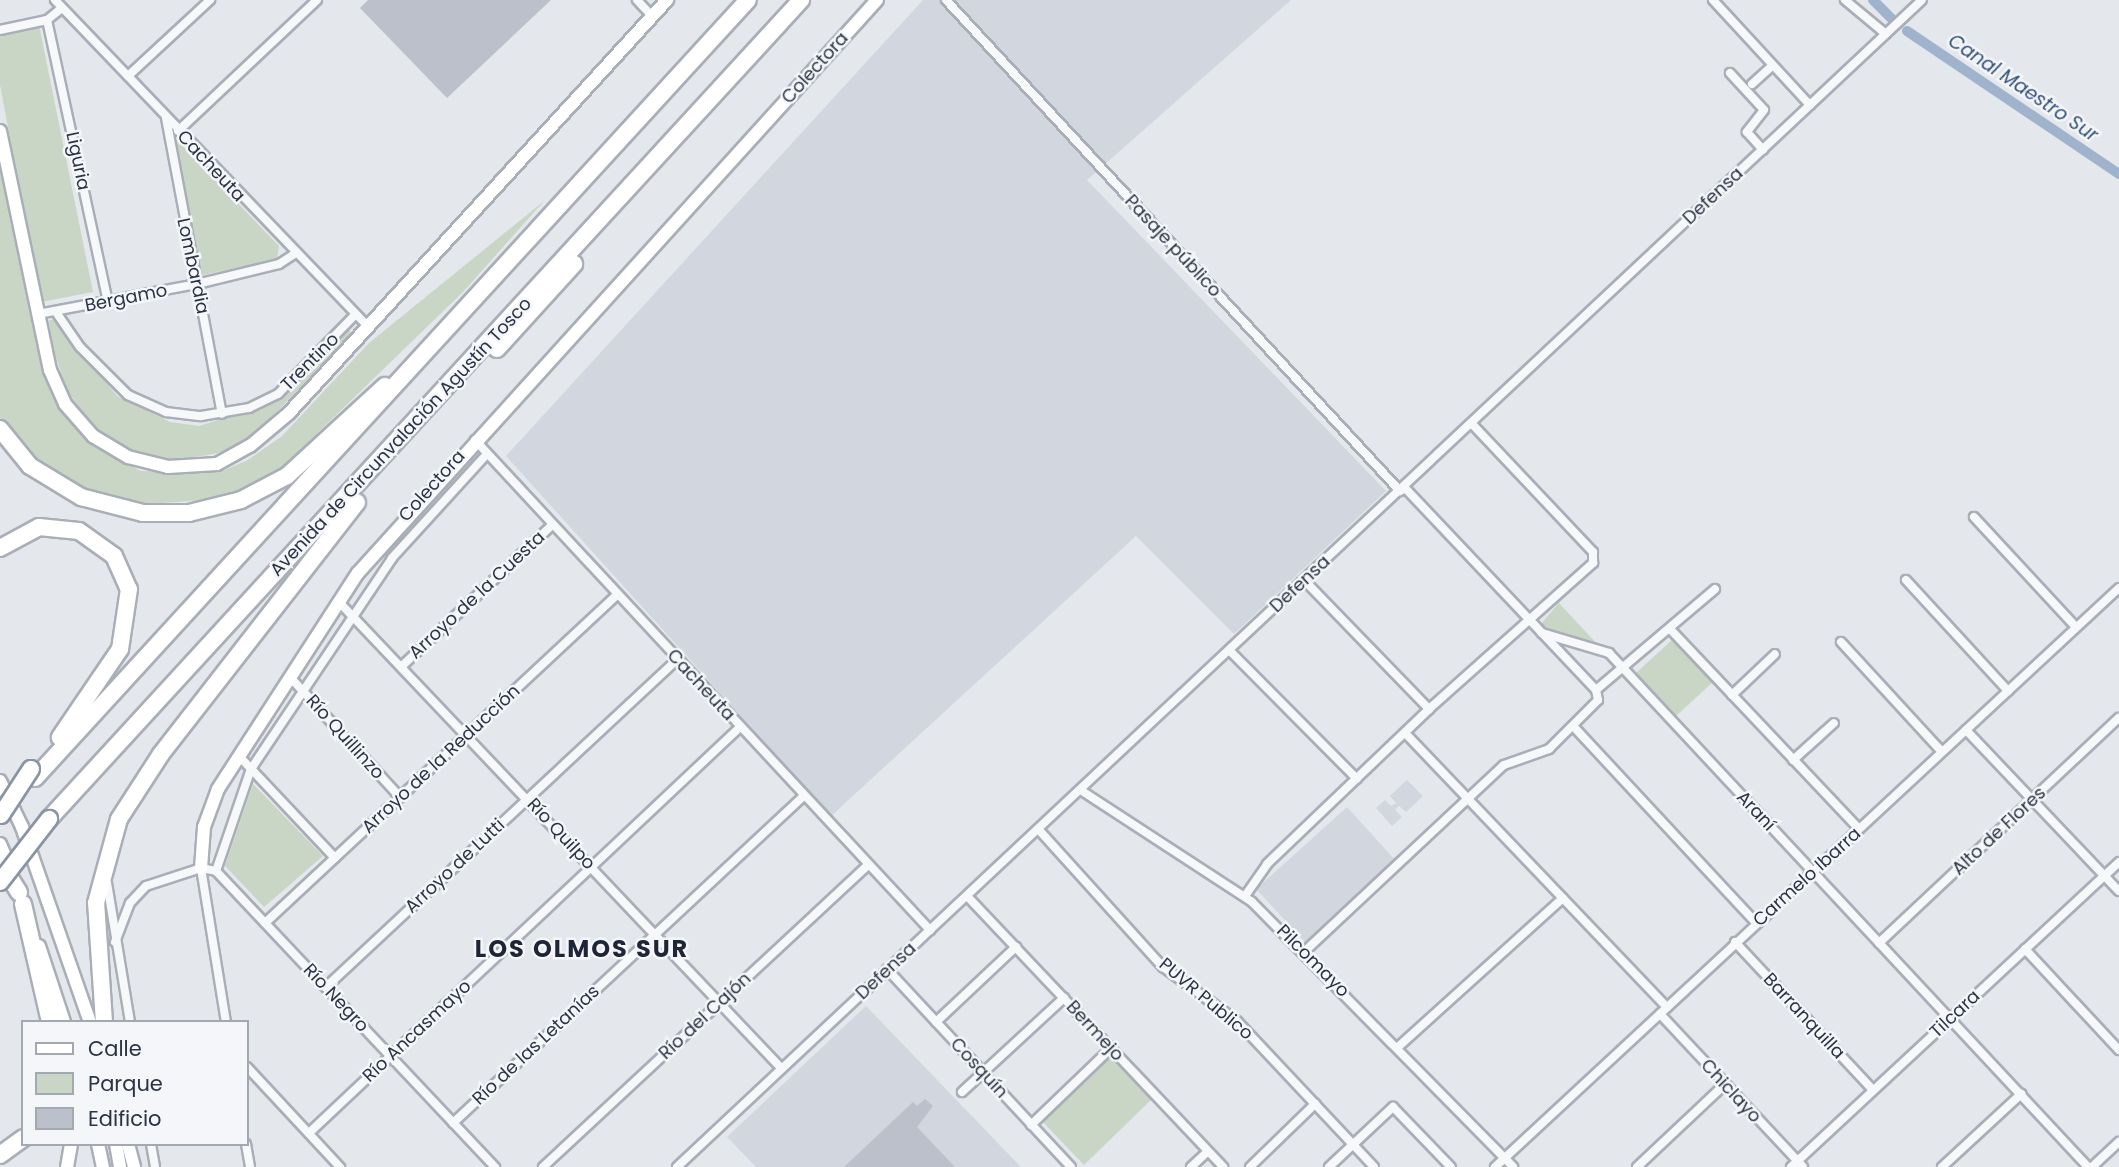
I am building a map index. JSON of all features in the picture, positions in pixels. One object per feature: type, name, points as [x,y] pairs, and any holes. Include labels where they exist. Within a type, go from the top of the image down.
[{"type":"highway","points":[[33,774],[422,356],[748,0]]},
{"type":"highway","name":"Avenida de Circunvalación Agustín Tosco","points":[[0,873],[801,0]]},
{"type":"highway","points":[[104,1020],[96,903],[113,833],[161,754],[327,537],[573,265],[620,198]]},
{"type":"highway","points":[[0,429],[30,466],[88,499],[159,515],[207,511],[287,476],[364,402],[422,356]]},
{"type":"highway","points":[[0,548],[39,527],[79,531],[114,556],[129,589],[127,626],[111,668],[1,816]]},
{"type":"highway","points":[[0,882],[49,819]]},
{"type":"highway","points":[[0,862],[21,898],[50,1020]]},
{"type":"highway","points":[[0,1155],[21,1139]]},
{"type":"street","name":"Cacheuta","points":[[55,0],[293,255],[353,317],[369,328]]},
{"type":"street","points":[[128,76],[210,0]]},
{"type":"street","points":[[178,131],[317,0]]},
{"type":"street","points":[[637,0],[652,16]]},
{"type":"street","points":[[0,131],[55,383],[83,426],[128,457],[180,468],[216,464],[263,437],[369,328],[667,0]]},
{"type":"street","name":"Colectora","points":[[201,868],[207,814],[239,756],[339,602],[391,532],[877,0]]},
{"type":"street","name":"Pasaje público","points":[[946,0],[1402,489]]},
{"type":"street","points":[[1713,0],[1810,105]]},
{"type":"street","points":[[1845,0],[1886,34]]},
{"type":"street","name":"Defensa","points":[[677,1167],[887,969],[1082,791],[1922,0]]},
{"type":"street","points":[[0,30],[47,20],[62,8]]},
{"type":"street","name":"Liguria","points":[[47,20],[108,302]]},
{"type":"street","points":[[1752,84],[1773,65]]},
{"type":"street","points":[[1730,73],[1764,110],[1747,132],[1763,149]]},
{"type":"street","name":"Lombardia","points":[[166,118],[222,414]]},
{"type":"street","name":"Bergamo","points":[[38,314],[197,284],[279,264],[293,255]]},
{"type":"street","name":"Trentino","points":[[56,312],[86,354],[138,401],[180,415],[222,414],[278,394],[353,317]]},
{"type":"street","points":[[1245,896],[1268,864],[1429,709],[1530,620],[1595,557],[1472,424]]},
{"type":"street","name":"Cacheuta","points":[[474,439],[930,930]]},
{"type":"street","points":[[115,942],[130,903],[146,886],[201,868],[216,871],[251,769],[406,540],[486,455]]},
{"type":"street","points":[[1305,951],[1509,761],[1540,755],[1574,727],[1598,700],[1596,690],[1402,489]]},
{"type":"street","points":[[1974,517],[2076,627]]},
{"type":"street","name":"Arroyo de la Cuesta","points":[[403,665],[552,526]]},
{"type":"street","points":[[1304,580],[1429,709]]},
{"type":"street","points":[[1906,580],[2008,691]]},
{"type":"street","name":"Carmelo Ibarra","points":[[1495,1167],[2119,587]]},
{"type":"street","points":[[1596,690],[1625,670],[1715,589]]},
{"type":"street","name":"Arroyo de la Reducción","points":[[265,923],[617,595]]},
{"type":"street","name":"Río Quilpo","points":[[339,602],[355,614],[781,1069]]},
{"type":"street","points":[[1670,629],[1858,830]]},
{"type":"street","name":"Araní","points":[[1542,633],[1609,653],[2090,1167]]},
{"type":"street","points":[[1841,642],[1942,752]]},
{"type":"street","points":[[1230,651],[1357,779]]},
{"type":"street","points":[[1731,695],[1775,654]]},
{"type":"street","name":"Arroyo de Lutti","points":[[326,987],[677,660]]},
{"type":"street","name":"Río Quillinzo","points":[[290,677],[400,797]]},
{"type":"street","name":"Alto de Flores","points":[[1879,943],[2119,718]]},
{"type":"street","points":[[1793,760],[1834,723]]},
{"type":"street","name":"Río Ancasmayo","points":[[309,1133],[740,727]]},
{"type":"street","points":[[1574,727],[1756,923]]},
{"type":"street","points":[[1966,730],[2119,891]]},
{"type":"street","name":"Chiclayo","points":[[1405,733],[1563,898],[1797,1165]]},
{"type":"street","points":[[239,756],[335,858]]},
{"type":"street","points":[[0,781],[22,827],[89,1020]]},
{"type":"street","name":"Pilcomayo","points":[[1082,791],[1245,896],[1305,951],[1398,1046],[1502,1160],[1513,1167]]},
{"type":"street","name":"Río de las Letanías","points":[[453,1123],[804,796]]},
{"type":"street","points":[[22,827],[81,1020]]},
{"type":"street","name":"PUVR Publico","points":[[1040,830],[1164,967],[1237,1021],[1374,1167]]},
{"type":"street","points":[[113,833],[107,891],[130,1020]]},
{"type":"street","points":[[0,844],[63,1020]]},
{"type":"street","name":"Tilcara","points":[[1797,1165],[1872,1090],[2119,862]]},
{"type":"street","name":"Río del Cajón","points":[[542,1167],[868,865]]},
{"type":"street","points":[[201,868],[226,1020]]},
{"type":"street","name":"Río Negro","points":[[216,871],[495,1167]]},
{"type":"street","name":"Bermejo","points":[[967,896],[1223,1167]]},
{"type":"street","points":[[1398,1046],[1563,898]]},
{"type":"street","name":"Barranquilla","points":[[1735,942],[1872,1090]]},
{"type":"street","points":[[936,1022],[1016,947]]},
{"type":"street","points":[[2025,950],[2119,1049]]},
{"type":"street","name":"Cosquín","points":[[887,969],[1071,1167]]},
{"type":"street","points":[[51,981],[57,1020]]},
{"type":"street","points":[[962,1092],[1064,998]]},
{"type":"street","points":[[1031,1125],[1111,1048]]},
{"type":"street","points":[[248,1068],[340,1167]]},
{"type":"street","points":[[1636,1167],[1725,1084]]},
{"type":"street","points":[[1942,1167],[2021,1094]]},
{"type":"street","points":[[1250,1167],[1315,1104]]},
{"type":"street","points":[[1329,1167],[1393,1107],[1451,1167]]},
{"type":"street","points":[[2090,1167],[2119,1142]]},
{"type":"street","points":[[66,1167],[71,1146]]},
{"type":"street","points":[[98,1146],[103,1167]]},
{"type":"street","points":[[116,1146],[120,1167]]},
{"type":"street","points":[[129,1146],[134,1167]]},
{"type":"street","points":[[151,1146],[155,1167]]},
{"type":"street","points":[[246,1146],[250,1167]]},
{"type":"street","points":[[1192,1167],[1208,1151]]},
{"type":"shaded area","points":[[923,0],[1291,0],[1087,180],[1386,491],[1234,634],[1136,536],[831,816],[506,456]]},
{"type":"shaded area","points":[[1407,780],[1423,796],[1406,812],[1399,806],[1395,810],[1402,817],[1392,826],[1376,808],[1385,800],[1391,806],[1396,803],[1390,796]]},
{"type":"shaded area","points":[[1347,807],[1396,861],[1306,943],[1256,889]]},
{"type":"shaded area","points":[[866,1006],[1021,1167],[756,1167],[727,1137]]},
{"type":"green space","points":[[39,25],[93,292],[41,302],[0,85],[0,35]]},
{"type":"green space","points":[[176,139],[279,246],[277,259],[199,276]]},
{"type":"green space","points":[[0,145],[48,379],[63,413],[93,446],[141,471],[220,472],[248,460],[282,436],[369,343],[544,201],[464,291],[269,480],[220,499],[131,505],[54,477],[13,440],[0,418]]},
{"type":"green space","points":[[56,319],[117,396],[170,422],[199,426],[276,402],[347,328],[354,335],[249,439],[223,452],[170,462],[125,448],[98,431],[80,409],[67,390],[51,343],[49,320]]},
{"type":"green space","points":[[1559,603],[1598,645],[1539,626]]},
{"type":"green space","points":[[1673,639],[1713,682],[1676,716],[1636,673]]},
{"type":"green space","points":[[253,784],[323,856],[264,907],[225,866]]},
{"type":"green space","points":[[1111,1052],[1153,1098],[1084,1165],[1040,1119]]},
{"type":"building","points":[[368,0],[551,0],[447,98],[360,8]]},
{"type":"building","points":[[925,1099],[933,1106],[917,1127],[955,1167],[844,1167],[913,1102],[917,1106]]},
{"type":"waterway","name":"Canal Maestro Sur","points":[[1873,0],[1894,21]]},
{"type":"waterway","name":"Canal Maestro Sur","points":[[1907,31],[2119,174]]},
{"type":"district","name":"LOS OLMOS SUR","points":[[582,949]]}]
